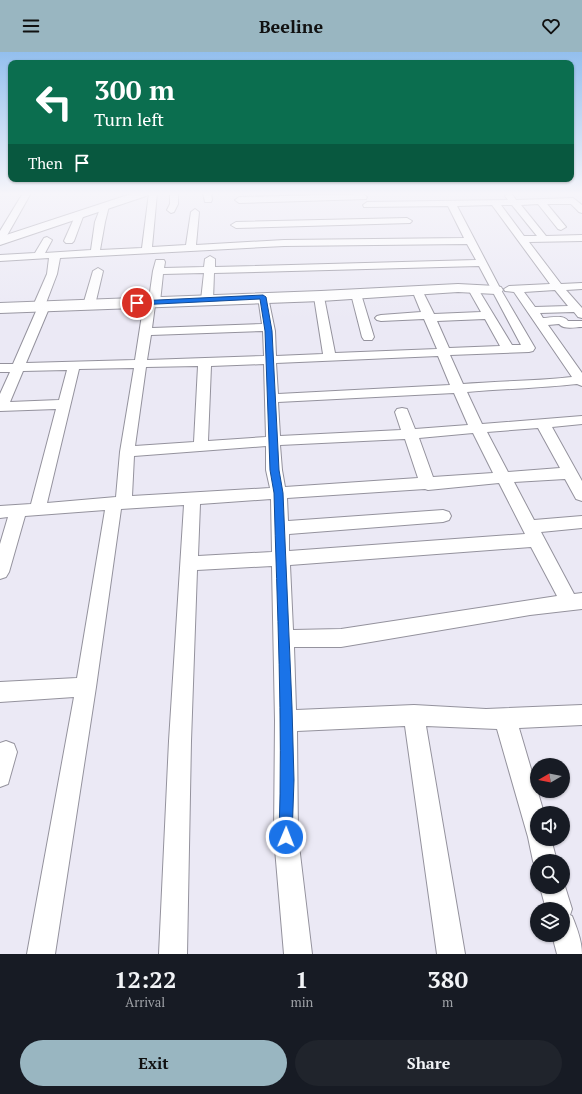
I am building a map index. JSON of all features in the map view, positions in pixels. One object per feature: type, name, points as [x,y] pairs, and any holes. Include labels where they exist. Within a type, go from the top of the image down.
[{"type":"street","points":[[69,241],[71,235]]},
{"type":"street","points":[[95,253],[98,235]]},
{"type":"street","points":[[147,250],[148,235]]},
{"type":"street","points":[[191,247],[192,235]]},
{"type":"street","points":[[1,261],[38,256],[211,246],[236,235]]},
{"type":"street","points":[[237,235],[354,243],[471,241]]},
{"type":"street","points":[[352,235],[354,243]]},
{"type":"street","points":[[0,368],[330,358],[529,348],[496,290],[468,235]]},
{"type":"street","points":[[519,235],[559,287],[579,309]]},
{"type":"street","points":[[541,235],[544,239]]},
{"type":"street","points":[[522,239],[578,238],[582,247]]},
{"type":"street","points":[[38,256],[47,240]]},
{"type":"street","points":[[207,300],[211,246]]},
{"type":"street","points":[[41,954],[119,503],[146,332],[162,249]]},
{"type":"street","points":[[55,255],[52,274],[42,306],[0,407],[65,404]]},
{"type":"street","points":[[158,271],[482,263]]},
{"type":"street","points":[[89,305],[98,271]]},
{"type":"street","points":[[0,308],[319,296],[417,290],[496,290],[582,286]]},
{"type":"street","points":[[473,289],[508,349]]},
{"type":"street","points":[[517,289],[582,381]]},
{"type":"street","points":[[284,639],[341,638],[530,607],[575,602],[532,534],[478,428],[459,388],[417,290]]},
{"type":"street","points":[[356,294],[368,337]]},
{"type":"street","points":[[319,296],[330,358]]},
{"type":"street","points":[[263,297],[268,327],[274,470],[279,493],[286,721],[286,837],[298,954]]},
{"type":"street","points":[[532,310],[579,309]]},
{"type":"street","points":[[381,318],[488,315]]},
{"type":"street","points":[[540,322],[562,320],[565,324],[582,324]]},
{"type":"street","points":[[146,332],[268,327]]},
{"type":"street","points":[[201,446],[205,362]]},
{"type":"street","points":[[37,510],[74,366]]},
{"type":"street","points":[[272,398],[519,384],[534,385],[582,381]]},
{"type":"street","points":[[402,412],[428,484]]},
{"type":"street","points":[[127,452],[273,441],[410,434],[582,420]]},
{"type":"street","points":[[543,424],[575,476],[582,495]]},
{"type":"street","points":[[0,512],[18,512],[149,500],[192,499],[504,479],[575,476]]},
{"type":"street","points":[[173,954],[180,734],[192,499]]},
{"type":"street","points":[[0,572],[18,512]]},
{"type":"street","points":[[280,528],[443,516]]},
{"type":"street","points":[[189,564],[280,557],[365,553],[532,534],[582,522]]},
{"type":"street","points":[[0,692],[86,687]]},
{"type":"street","points":[[286,721],[414,715],[486,718],[582,715]]},
{"type":"street","points":[[414,715],[451,954]]},
{"type":"street","points":[[505,718],[530,806]]},
{"type":"street","points":[[0,776],[6,752]]},
{"type":"street","points":[[568,942],[571,954]]},
{"type":"route","points":[[137,303],[263,297],[269,331],[274,470],[279,493],[286,707],[286,837]]}]
